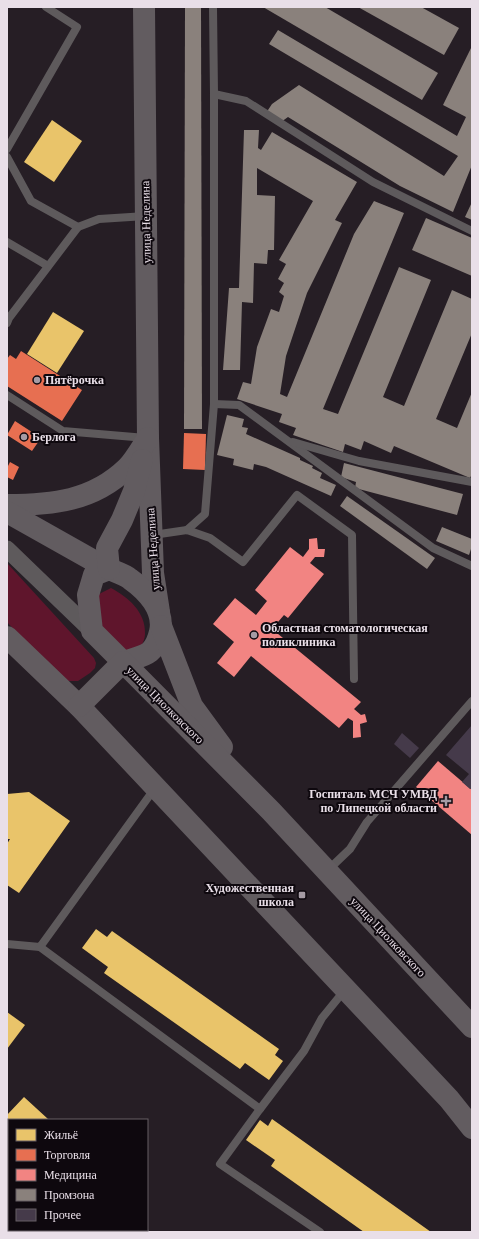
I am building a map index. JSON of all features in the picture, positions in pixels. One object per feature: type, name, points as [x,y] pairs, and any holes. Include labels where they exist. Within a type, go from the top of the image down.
[{"type":"main road","name":"улица Неделина","points":[[144,7],[148,438],[153,573],[160,619]]},
{"type":"main road","name":"улица Неделина","points":[[109,569],[107,548],[122,520],[134,490],[148,438]]},
{"type":"main road","points":[[7,505],[53,503],[90,493],[111,481],[128,467],[148,438]]},
{"type":"main road","points":[[7,512],[109,569],[130,578],[149,597],[160,619],[157,641],[152,651],[123,662],[92,631],[88,595],[94,575],[109,569]]},
{"type":"main road","name":"улица Циолковского","points":[[160,619],[192,706],[271,811]]},
{"type":"main road","points":[[7,637],[79,706],[156,787],[449,1099],[472,1128]]},
{"type":"main road","name":"улица Циолковского","points":[[79,706],[123,662],[271,811],[472,1027]]},
{"type":"street","points":[[7,549],[92,631]]},
{"type":"lane","points":[[7,149],[77,27],[46,7]]},
{"type":"lane","points":[[187,530],[205,514],[214,404],[213,7]]},
{"type":"lane","points":[[214,94],[246,101],[374,182],[472,231]]},
{"type":"lane","points":[[7,157],[31,201],[78,227]]},
{"type":"lane","points":[[8,319],[78,227],[99,219],[146,216]]},
{"type":"lane","points":[[7,242],[48,266]]},
{"type":"lane","points":[[7,395],[63,431],[148,438]]},
{"type":"lane","points":[[214,404],[239,405],[289,441],[336,478],[434,548],[472,566]]},
{"type":"lane","points":[[289,441],[359,461],[472,482]]},
{"type":"lane","points":[[151,535],[187,530],[210,538],[243,562],[297,495],[352,535],[354,679]]},
{"type":"lane","points":[[326,871],[350,849],[367,822],[472,701]]},
{"type":"lane","points":[[40,947],[156,787]]},
{"type":"lane","points":[[7,944],[40,947],[260,1108]]},
{"type":"lane","points":[[320,1232],[220,1164],[260,1108],[304,1051],[322,1018],[345,989]]},
{"type":"shaded area","points":[[7,563],[94,658],[96,663],[95,668],[90,673],[78,681],[68,681],[56,675],[7,622]]},
{"type":"shaded area","points":[[111,588],[124,596],[135,606],[145,626],[145,634],[142,645],[130,653],[117,648],[96,617],[99,594]]},
{"type":"building: Жильё","points":[[52,120],[82,141],[54,182],[24,162]]},
{"type":"building: Жильё","points":[[53,312],[84,331],[57,373],[27,354]]},
{"type":"building: Жильё","points":[[29,792],[70,821],[19,893],[7,885],[7,844],[10,839],[7,839],[7,794]]},
{"type":"building: Жильё","points":[[96,929],[107,937],[112,931],[279,1049],[275,1055],[283,1061],[269,1080],[245,1063],[240,1069],[104,973],[108,967],[82,948]]},
{"type":"building: Жильё","points":[[7,1012],[25,1025],[7,1049]]},
{"type":"building: Жильё","points":[[24,1097],[48,1119],[8,1119],[7,1163],[7,1115]]},
{"type":"building: Жильё","points":[[272,1119],[431,1232],[364,1232],[271,1166],[275,1160],[246,1140],[260,1120],[268,1126]]},
{"type":"building: Торговля","name":"Пятёрочка","points":[[21,351],[82,390],[62,421],[7,386],[7,359],[10,355],[16,359]]},
{"type":"building: Торговля","name":"Берлога","points":[[15,421],[41,438],[32,451],[7,435]]},
{"type":"building: Торговля","points":[[184,433],[206,434],[205,470],[183,469]]},
{"type":"building: Торговля","points":[[10,462],[19,467],[13,480],[7,477],[7,468]]},
{"type":"building: Медицина","name":"Областная стоматологическая поликлиника","points":[[317,538],[318,549],[325,549],[324,557],[315,557],[310,563],[324,574],[288,618],[284,615],[272,629],[361,702],[354,709],[361,715],[365,714],[367,722],[360,724],[361,737],[353,738],[353,721],[348,718],[339,728],[251,656],[234,677],[217,663],[234,642],[213,624],[235,598],[256,615],[267,601],[255,590],[290,547],[303,557],[309,549],[309,539]]},
{"type":"building: Медицина","points":[[438,761],[472,790],[472,835],[416,787]]},
{"type":"building: Промзона","points":[[185,7],[201,7],[202,429],[184,429]]},
{"type":"building: Промзона","points":[[263,7],[325,7],[438,73],[422,100]]},
{"type":"building: Промзона","points":[[358,7],[421,7],[459,28],[444,55]]},
{"type":"building: Промзона","points":[[278,30],[457,136],[466,117],[443,105],[472,46],[472,165],[453,212],[400,186],[288,117],[281,122],[266,113],[272,104],[299,85],[444,176],[458,156],[269,44]]},
{"type":"building: Промзона","points":[[244,130],[259,130],[258,148],[261,150],[272,132],[357,182],[335,220],[342,223],[307,293],[286,356],[280,394],[287,397],[354,234],[374,201],[404,213],[323,409],[338,414],[399,267],[431,280],[383,397],[404,406],[452,290],[472,299],[472,333],[436,419],[457,428],[472,392],[472,474],[470,478],[394,446],[391,453],[364,441],[361,450],[345,444],[343,452],[293,435],[296,428],[279,422],[282,414],[237,399],[243,382],[251,384],[257,347],[271,309],[279,312],[284,296],[279,292],[284,283],[278,279],[286,264],[279,260],[313,201],[257,168],[257,195],[275,196],[274,250],[268,250],[267,264],[254,263],[253,303],[242,302],[240,370],[223,370],[229,288],[239,288]]},
{"type":"building: Промзона","points":[[472,202],[472,220],[465,217]]},
{"type":"building: Промзона","points":[[426,218],[472,238],[472,276],[412,250]]},
{"type":"building: Промзона","points":[[227,415],[244,419],[242,427],[248,428],[246,434],[300,458],[300,460],[313,466],[312,468],[322,473],[320,478],[336,485],[331,496],[266,467],[254,464],[253,470],[233,465],[234,459],[217,455]]},
{"type":"building: Промзона","points":[[344,463],[463,494],[457,515],[355,488],[356,482],[341,477]]},
{"type":"building: Промзона","points":[[347,496],[435,558],[427,569],[340,506]]},
{"type":"building: Промзона","points":[[442,527],[472,539],[472,550],[471,549],[469,555],[436,541]]},
{"type":"building: Промзона","points":[[32,1231],[74,1231],[73,1232]]},
{"type":"building: Промзона","points":[[138,1231],[139,1232],[98,1232]]},
{"type":"building: Прочее","points":[[472,725],[472,787],[470,789],[462,782],[469,774],[446,755]]},
{"type":"building: Прочее","points":[[402,733],[419,748],[410,758],[394,744]]},
{"type":"place","name":"Пятёрочка","points":[[37,380]]},
{"type":"place","name":"Берлога","points":[[24,437]]},
{"type":"place","name":"Областная стоматологическая поликлиника","points":[[254,635]]},
{"type":"place","name":"Госпиталь МСЧ УМВД по Липецкой области","points":[[446,801]]},
{"type":"place","name":"Художественная школа","points":[[302,895]]}]
